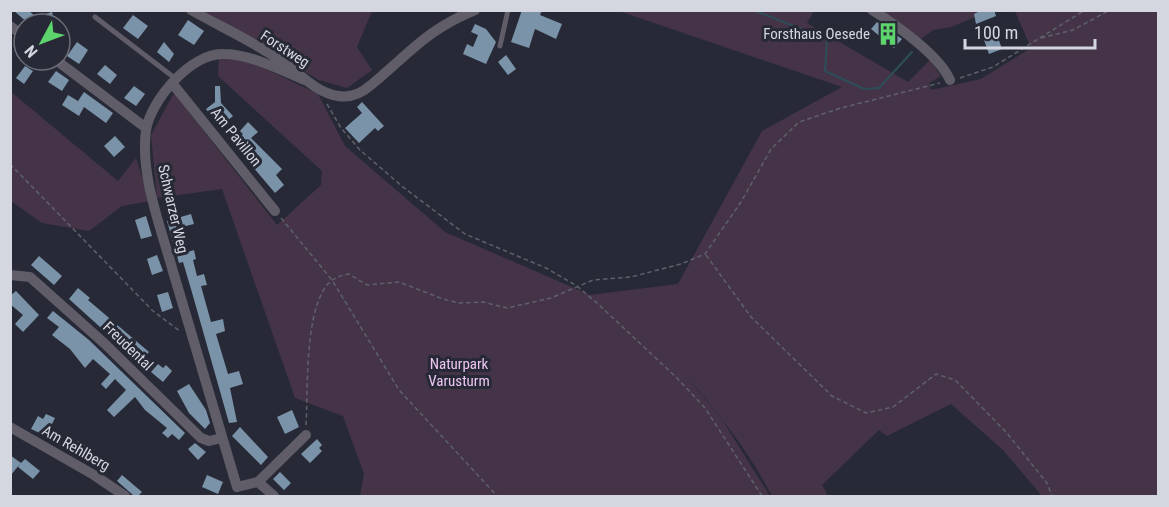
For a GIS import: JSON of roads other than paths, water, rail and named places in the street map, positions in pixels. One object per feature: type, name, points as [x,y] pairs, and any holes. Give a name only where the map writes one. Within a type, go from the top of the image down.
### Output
[{"type":"street","name":"Forstweg","points":[[191,10],[280,60],[319,90],[340,97],[356,95],[369,87],[430,33],[475,10]]},
{"type":"street","points":[[872,10],[918,43],[950,80]]},
{"type":"street","points":[[72,72],[146,128],[174,81],[188,66],[203,57],[220,53],[243,55],[305,80]]},
{"type":"street","name":"Am Pavillon","points":[[174,81],[275,211]]},
{"type":"street","name":"Schwarzer Weg","points":[[146,128],[146,156],[155,209],[222,438],[235,492]]},
{"type":"street","name":"Freudental","points":[[10,275],[30,277],[104,343],[201,438],[209,441],[222,438]]},
{"type":"street","name":"Am Rehlberg","points":[[10,427],[126,496]]},
{"type":"street","points":[[235,492],[258,482],[306,435]]},
{"type":"street","points":[[258,482],[274,496]]},
{"type":"lane","points":[[500,46],[508,10]]},
{"type":"lane","points":[[95,17],[174,81]]},
{"type":"waterway","points":[[753,10],[827,39],[825,71],[864,89],[879,88],[912,52]]},
{"type":"place","name":"Forsthaus Oesede","points":[[888,34]]},
{"type":"park label","name":"Naturpark Varusturm","points":[[459,372]]}]
